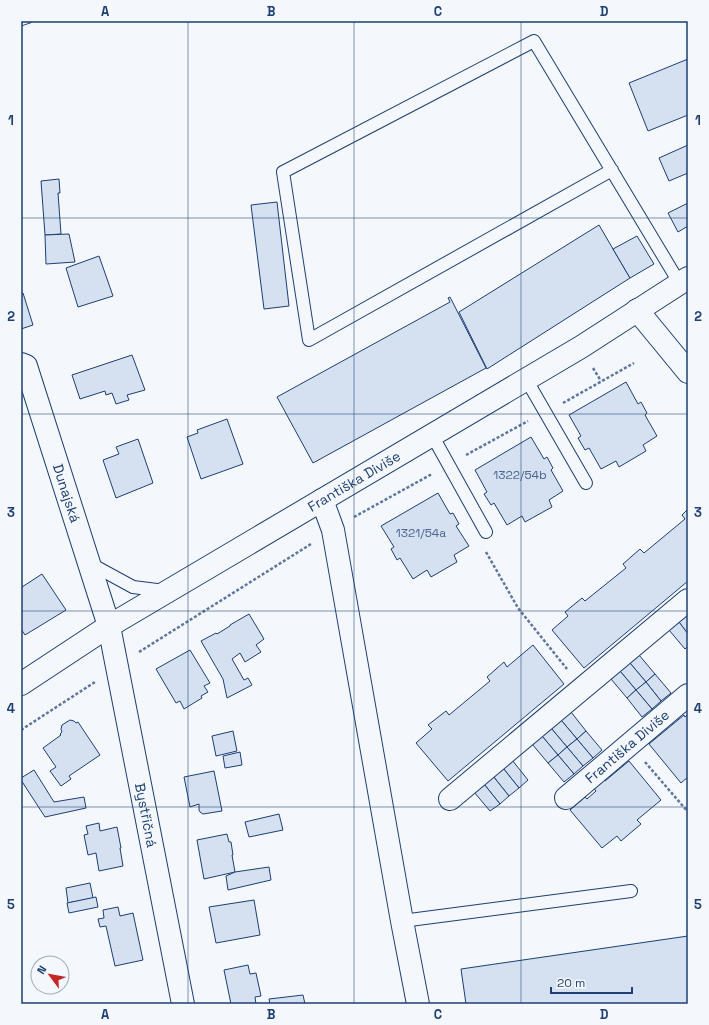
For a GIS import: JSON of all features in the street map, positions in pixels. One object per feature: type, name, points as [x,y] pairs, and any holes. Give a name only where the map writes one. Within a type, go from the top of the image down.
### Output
[{"type":"street","name":"Františka Diviše","points":[[21,684],[109,626],[581,347],[684,281]]},
{"type":"street","points":[[637,310],[688,372]]},
{"type":"street","name":"Dunajská","points":[[21,364],[26,366],[109,626]]},
{"type":"street","points":[[322,500],[333,530],[418,1004]]},
{"type":"street","points":[[450,799],[688,600]]},
{"type":"street","name":"Bystřičná","points":[[109,626],[182,1004]]},
{"type":"street","name":"Františka Diviše","points":[[566,798],[688,695]]},
{"type":"lane","points":[[612,170],[309,340],[282,172],[534,41],[612,170],[684,281]]},
{"type":"lane","points":[[526,379],[586,483]]},
{"type":"lane","points":[[432,435],[486,532]]},
{"type":"lane","points":[[89,563],[133,587],[167,592]]},
{"type":"lane","points":[[402,921],[631,891]]},
{"type":"path","points":[[21,730],[117,666],[352,518],[634,363]]},
{"type":"path","points":[[486,532],[479,538],[518,608],[582,688]]},
{"type":"path","points":[[630,744],[688,812]]},
{"type":"building","points":[[688,59],[688,115],[648,131],[629,83]]},
{"type":"building","points":[[688,145],[688,173],[669,181],[659,158]]},
{"type":"building","points":[[59,179],[60,193],[58,193],[61,234],[45,235],[41,181]]},
{"type":"building","points":[[277,202],[289,306],[264,309],[251,205]]},
{"type":"building","points":[[688,203],[688,226],[678,232],[668,213]]},
{"type":"building","points":[[599,225],[630,278],[487,369],[459,312]]},
{"type":"building","points":[[69,234],[75,262],[46,264],[45,235]]},
{"type":"building","points":[[637,236],[654,264],[630,278],[613,249]]},
{"type":"building","points":[[99,256],[113,296],[78,307],[66,268]]},
{"type":"building","points":[[23,293],[33,325],[21,329],[21,294]]},
{"type":"building","points":[[450,297],[486,368],[313,463],[277,397],[450,302],[448,298]]},
{"type":"building","points":[[132,355],[145,390],[127,395],[129,400],[116,404],[112,393],[106,395],[105,391],[80,399],[72,375]]},
{"type":"building","points":[[626,382],[638,404],[641,402],[647,413],[645,415],[657,436],[643,445],[646,451],[619,467],[616,461],[601,469],[589,448],[585,450],[578,438],[581,436],[569,415]]},
{"type":"building","points":[[227,419],[243,464],[201,479],[187,437],[198,433],[197,430]]},
{"type":"building","points":[[531,437],[544,459],[547,457],[553,468],[551,470],[563,491],[549,500],[552,507],[525,522],[522,516],[507,525],[494,503],[491,505],[484,494],[487,492],[475,470]]},
{"type":"building","points":[[138,439],[153,483],[116,498],[103,460],[119,454],[116,447]]},
{"type":"building","points":[[438,493],[450,514],[453,513],[459,524],[456,526],[469,546],[454,555],[457,562],[431,577],[427,570],[413,579],[400,558],[397,560],[391,549],[394,547],[381,526]]},
{"type":"building","points":[[688,509],[688,581],[584,668],[552,630],[568,616],[565,612],[582,598],[585,601],[626,568],[623,564],[640,549],[644,553],[685,519],[682,515]]},
{"type":"building","points":[[42,574],[66,610],[25,635],[21,629],[21,590],[22,587]]},
{"type":"building","points":[[249,614],[264,639],[256,645],[261,652],[245,662],[240,653],[232,659],[244,680],[248,678],[252,685],[227,698],[223,679],[201,641],[216,633],[217,634]]},
{"type":"building","points":[[688,614],[688,634],[679,622]]},
{"type":"building","points":[[679,622],[688,634],[688,646],[685,649],[669,630]]},
{"type":"building","points":[[533,645],[564,684],[448,781],[416,743],[432,729],[428,725],[446,711],[449,715],[490,681],[487,677],[504,662],[507,667]]},
{"type":"building","points":[[190,650],[210,683],[204,686],[208,692],[201,696],[202,698],[184,709],[180,701],[176,703],[156,669]]},
{"type":"building","points":[[639,655],[655,674],[646,682],[630,663]]},
{"type":"building","points":[[630,663],[646,682],[636,690],[620,671]]},
{"type":"building","points":[[620,671],[636,690],[627,698],[611,679]]},
{"type":"building","points":[[655,674],[671,693],[661,701],[646,682]]},
{"type":"building","points":[[646,682],[661,701],[652,709],[636,690]]},
{"type":"building","points":[[636,690],[652,709],[642,717],[627,698]]},
{"type":"building","points":[[571,712],[586,731],[577,739],[561,720]]},
{"type":"building","points":[[688,714],[688,777],[681,783],[649,744],[684,715],[685,717]]},
{"type":"building","points":[[70,720],[76,723],[78,722],[100,755],[69,776],[71,779],[61,786],[50,771],[56,767],[43,748],[61,735],[62,725]]},
{"type":"building","points":[[561,720],[577,739],[567,747],[551,728]]},
{"type":"building","points":[[551,728],[567,747],[558,755],[542,736]]},
{"type":"building","points":[[233,731],[237,751],[216,756],[212,736]]},
{"type":"building","points":[[586,731],[602,750],[593,758],[577,739]]},
{"type":"building","points":[[542,736],[558,755],[548,763],[532,744]]},
{"type":"building","points":[[577,739],[593,758],[583,766],[567,747]]},
{"type":"building","points":[[567,747],[583,766],[574,774],[558,755]]},
{"type":"building","points":[[240,752],[242,765],[225,768],[223,756]]},
{"type":"building","points":[[558,755],[574,774],[564,782],[548,763]]},
{"type":"building","points":[[512,760],[528,780],[519,788],[503,768]]},
{"type":"building","points":[[629,761],[661,800],[637,820],[641,824],[621,841],[617,836],[602,848],[570,810],[585,797],[587,799],[596,791],[591,785],[601,776],[605,781]]},
{"type":"building","points":[[503,768],[519,788],[509,796],[493,776]]},
{"type":"building","points":[[34,770],[54,802],[84,797],[86,808],[45,817],[21,780],[21,778]]},
{"type":"building","points":[[214,771],[222,811],[203,814],[199,810],[199,804],[190,807],[184,777]]},
{"type":"building","points":[[493,776],[509,796],[500,804],[484,784]]},
{"type":"building","points":[[484,784],[500,804],[490,811],[474,792]]},
{"type":"building","points":[[279,814],[283,830],[249,837],[245,822]]},
{"type":"building","points":[[99,823],[100,831],[117,827],[123,866],[99,871],[96,853],[88,855],[84,835],[88,834],[86,826]]},
{"type":"building","points":[[227,834],[229,842],[231,842],[235,872],[204,879],[197,840]]},
{"type":"building","points":[[269,867],[271,880],[228,890],[226,876],[235,872]]},
{"type":"building","points":[[90,883],[93,898],[68,903],[66,888]]},
{"type":"building","points":[[96,897],[98,907],[69,913],[67,903]]},
{"type":"building","points":[[254,900],[260,935],[216,943],[209,907]]},
{"type":"building","points":[[118,907],[120,916],[133,913],[143,960],[115,966],[106,926],[100,927],[98,919],[104,918],[103,910]]},
{"type":"building","points":[[688,936],[688,1004],[466,1004],[461,969]]},
{"type":"building","points":[[248,965],[250,974],[256,973],[261,996],[255,997],[256,1004],[231,1004],[224,970]]},
{"type":"building","points":[[303,995],[305,1004],[270,1004],[269,999]]},
{"type":"railway","points":[[21,24],[30,21]]}]
